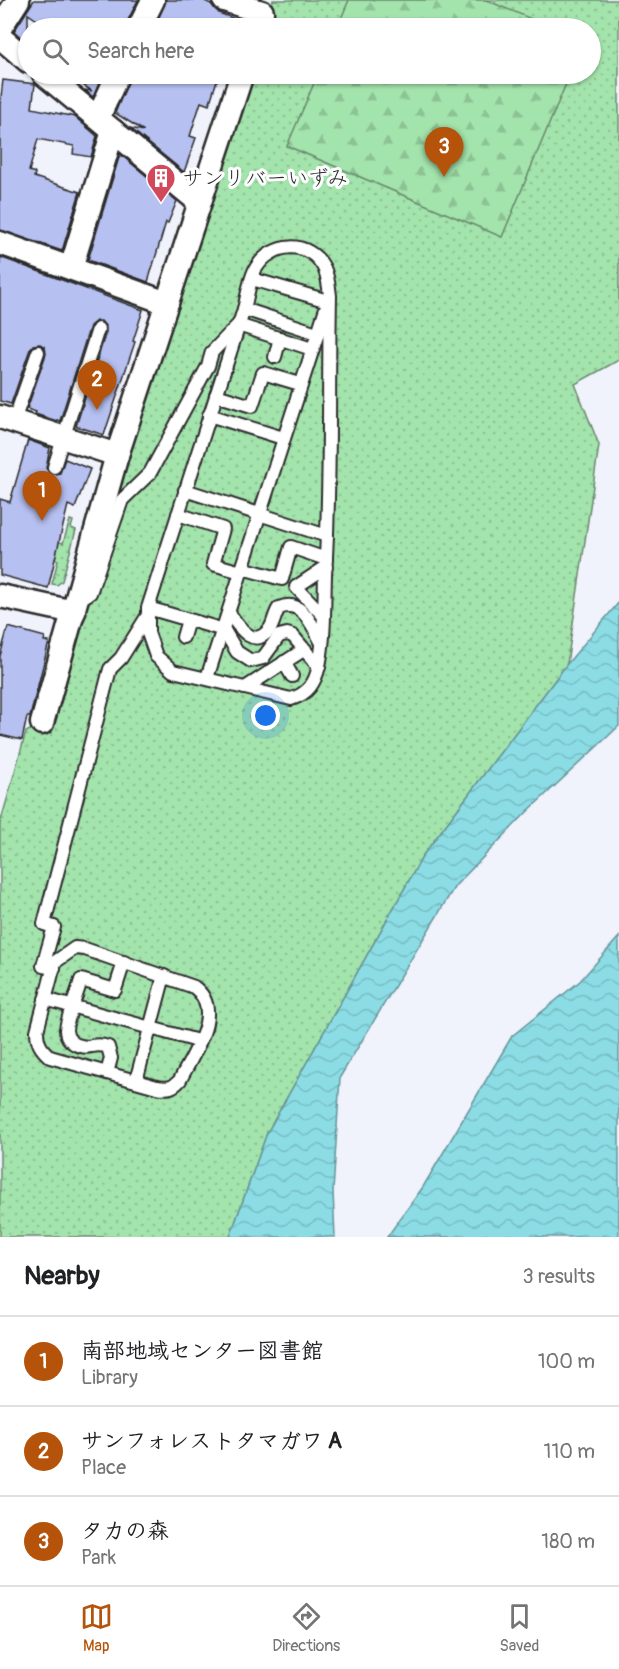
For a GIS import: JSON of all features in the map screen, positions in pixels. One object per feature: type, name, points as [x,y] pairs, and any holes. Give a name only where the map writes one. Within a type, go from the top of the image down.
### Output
[{"type":"street","points":[[0,28],[18,0]]},
{"type":"street","points":[[144,18],[153,0]]},
{"type":"street","points":[[224,0],[262,14]]},
{"type":"street","points":[[0,37],[18,52]]},
{"type":"street","points":[[56,84],[199,202]]},
{"type":"street","points":[[71,268],[116,84]]},
{"type":"street","points":[[42,723],[117,455],[239,84]]},
{"type":"street","points":[[0,243],[167,303]]},
{"type":"street","points":[[7,419],[117,455]]},
{"type":"street","points":[[0,596],[75,607]]},
{"type":"lane","points":[[54,968],[43,966],[54,927],[44,924],[110,669],[121,658],[148,611],[244,309],[254,269],[266,256],[279,248],[290,246],[315,255],[326,270],[329,298],[327,536],[322,642],[319,667],[310,688],[301,696],[291,699],[173,670],[156,656],[148,633],[148,611]]},
{"type":"lane","points":[[252,279],[329,298]]},
{"type":"lane","points":[[207,678],[329,298]]},
{"type":"lane","points":[[244,309],[317,333]]},
{"type":"lane","points":[[238,325],[312,349]]},
{"type":"lane","points":[[75,607],[90,593],[122,500],[150,473],[208,366],[212,352],[238,325]]},
{"type":"lane","points":[[54,467],[98,329]]},
{"type":"lane","points":[[275,357],[280,338]]},
{"type":"lane","points":[[7,419],[38,352]]},
{"type":"lane","points":[[216,395],[252,406],[263,373],[300,384]]},
{"type":"lane","points":[[209,415],[283,438]]},
{"type":"lane","points":[[186,490],[327,536]]},
{"type":"lane","points":[[178,514],[222,529],[213,564],[282,579],[291,547],[326,563]]},
{"type":"lane","points":[[323,615],[296,588],[326,563]]},
{"type":"lane","points":[[229,613],[243,633],[258,637],[270,629],[279,608],[293,606],[303,612],[322,642]]},
{"type":"lane","points":[[148,611],[224,630],[237,652],[251,661],[262,658],[273,642],[282,636],[293,636],[319,667]]},
{"type":"lane","points":[[183,637],[189,620]]},
{"type":"lane","points":[[245,688],[305,649]]},
{"type":"lane","points":[[284,662],[292,675]]},
{"type":"lane","points":[[75,948],[85,949],[194,987],[202,993],[207,1004],[208,1021],[180,1080],[174,1087],[167,1089],[136,1081],[50,1057],[43,1051],[37,1040],[37,1031],[54,968],[55,962],[75,948]]},
{"type":"lane","points":[[107,1073],[111,1058],[108,1047],[98,1043],[86,1047],[77,1045],[69,1040],[66,1030],[81,980],[115,990],[124,962]]},
{"type":"lane","points":[[136,1081],[164,976]]},
{"type":"lane","points":[[45,999],[198,1041]]},
{"type":"green space","points":[[273,0],[619,0],[619,360],[575,384],[599,445],[567,664],[424,854],[267,1133],[230,1237],[0,1237],[0,824],[26,732],[46,722],[108,503],[245,84],[601,84],[601,18],[267,18]]},
{"type":"green space","points":[[349,0],[486,0],[529,18],[341,18]]},
{"type":"green space","points":[[314,84],[566,84],[502,237],[287,146]]},
{"type":"green space","points":[[70,520],[73,521],[71,528],[76,530],[62,581],[57,585],[52,584],[58,560],[40,555],[45,538],[63,543]]},
{"type":"water","points":[[619,602],[619,726],[528,811],[455,886],[340,1077],[333,1192],[335,1237],[230,1237],[267,1133],[424,854],[567,664]]},
{"type":"water","points":[[619,937],[619,1237],[387,1237],[423,1187],[512,1036],[580,981]]},
{"type":"building","points":[[34,0],[138,0],[129,18],[34,18],[28,14],[28,18],[22,18]]},
{"type":"building","points":[[166,0],[203,0],[211,4],[219,13],[232,18],[159,18]]},
{"type":"building","points":[[3,80],[18,82],[18,84],[35,84],[32,108],[75,117],[97,136],[91,157],[73,154],[74,146],[38,139],[29,171],[35,173],[34,177],[80,192],[62,251],[0,230],[0,105]]},
{"type":"building","points":[[81,84],[99,84],[93,97],[85,90],[92,91]]},
{"type":"building","points":[[127,84],[216,84],[209,105],[201,102],[190,136],[196,138],[184,172],[130,128],[144,131],[115,113]]},
{"type":"building","points":[[120,154],[177,201],[168,223],[166,222],[148,282],[88,260]]},
{"type":"building","points":[[0,257],[143,310],[133,341],[135,342],[104,435],[76,426],[106,332],[106,327],[101,321],[96,321],[90,326],[60,421],[35,414],[36,412],[27,409],[46,354],[45,347],[40,344],[33,345],[30,349],[11,404],[0,401]]},
{"type":"building","points":[[28,440],[50,448],[46,468],[51,475],[60,473],[65,459],[90,469],[75,508],[68,505],[48,588],[0,575],[0,499],[10,502]]},
{"type":"building","points":[[8,627],[45,637],[44,641],[49,642],[22,740],[0,735],[0,656]]},
{"type":"place","name":"タカの森","points":[[444,177]]},
{"type":"place","name":"サンリバーいずみ","points":[[161,204]]},
{"type":"place","name":"サンフォレストタマガワ A","points":[[97,410]]},
{"type":"place","name":"南部地域センター図書館","points":[[42,521]]}]
